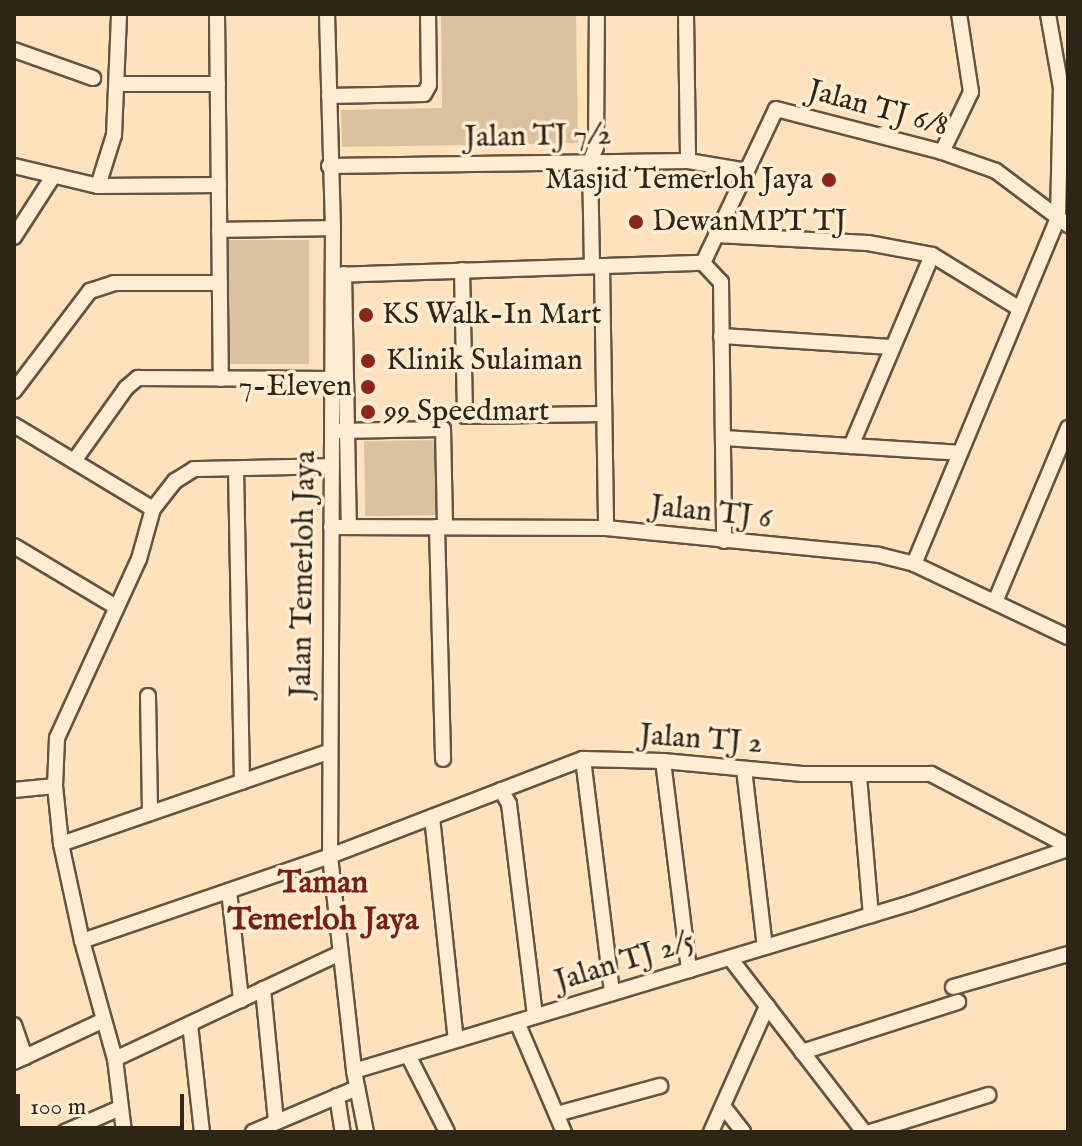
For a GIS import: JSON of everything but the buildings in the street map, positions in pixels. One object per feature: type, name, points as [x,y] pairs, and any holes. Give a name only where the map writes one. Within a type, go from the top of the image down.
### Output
[{"type":"street","points":[[98,186],[114,135],[119,14]]},
{"type":"street","points":[[217,14],[221,379]]},
{"type":"street","name":"Jalan Temerloh Jaya","points":[[327,14],[329,166],[338,274],[331,379],[330,856],[354,1071],[366,1132]]},
{"type":"street","points":[[329,96],[424,94],[429,85],[428,14]]},
{"type":"street","points":[[597,14],[597,134],[590,162],[604,414],[606,528]]},
{"type":"street","points":[[686,14],[688,161]]},
{"type":"street","points":[[942,152],[971,92],[959,14]]},
{"type":"street","points":[[914,564],[1020,309],[1063,222],[1061,47],[1048,14]]},
{"type":"street","points":[[14,50],[93,78]]},
{"type":"street","points":[[117,84],[218,84]]},
{"type":"street","name":"Jalan TJ 6/8","points":[[703,263],[776,109],[942,152],[996,171],[1063,222]]},
{"type":"street","name":"Jalan TJ 7/2","points":[[329,166],[688,161],[747,171]]},
{"type":"street","points":[[14,166],[52,178],[98,186],[219,185]]},
{"type":"street","points":[[14,237],[52,178]]},
{"type":"street","points":[[219,230],[333,228]]},
{"type":"street","points":[[716,235],[868,243],[932,255],[1020,309]]},
{"type":"street","points":[[851,446],[932,255]]},
{"type":"street","points":[[349,527],[338,274],[703,263],[721,282],[724,541]]},
{"type":"street","points":[[462,270],[465,416]]},
{"type":"street","points":[[14,391],[90,291],[114,283],[220,283]]},
{"type":"street","points":[[721,336],[892,347]]},
{"type":"street","points":[[74,461],[126,388],[138,378],[331,379]]},
{"type":"street","points":[[332,432],[443,429],[465,416],[604,414]]},
{"type":"street","points":[[14,425],[153,509]]},
{"type":"street","points":[[995,602],[1068,428]]},
{"type":"street","points":[[443,429],[443,759]]},
{"type":"street","points":[[723,438],[960,453]]},
{"type":"street","points":[[124,1132],[115,1059],[82,941],[61,844],[55,786],[57,738],[139,559],[153,509],[175,481],[194,469],[332,466]]},
{"type":"street","points":[[236,469],[242,782]]},
{"type":"street","name":"Jalan TJ 6","points":[[331,527],[606,528],[879,555],[914,564],[1068,637]]},
{"type":"street","points":[[14,546],[116,607]]},
{"type":"street","points":[[148,696],[150,813]]},
{"type":"street","points":[[61,844],[328,752]]},
{"type":"street","points":[[583,759],[612,993]]},
{"type":"street","name":"Jalan TJ 2","points":[[82,941],[330,856],[583,759],[663,761],[859,776],[931,774],[1068,847]]},
{"type":"street","points":[[663,761],[689,970]]},
{"type":"street","points":[[744,769],[765,947]]},
{"type":"street","points":[[859,776],[871,915]]},
{"type":"street","points":[[14,790],[55,786]]},
{"type":"street","points":[[501,790],[509,804],[535,1016]]},
{"type":"street","points":[[432,817],[456,1040]]},
{"type":"street","name":"Jalan TJ 2/5","points":[[354,1071],[911,903],[1068,847]]},
{"type":"street","points":[[229,891],[241,1000]]},
{"type":"street","points":[[115,1059],[340,953]]},
{"type":"street","points":[[953,987],[1068,954]]},
{"type":"street","points":[[730,958],[867,1132],[988,1095]]},
{"type":"street","points":[[263,989],[276,1122]]},
{"type":"street","points":[[802,1052],[958,1002]]},
{"type":"street","points":[[711,1132],[767,1006]]},
{"type":"street","points":[[14,1025],[19,1059],[104,1020]]},
{"type":"street","points":[[517,1022],[564,1132]]},
{"type":"street","points":[[190,1024],[202,1132]]},
{"type":"street","points":[[408,1055],[447,1132]]},
{"type":"street","points":[[557,1114],[660,1086]]},
{"type":"street","points":[[253,1132],[357,1088]]},
{"type":"street","points":[[337,1096],[343,1132]]},
{"type":"street","points":[[723,1106],[743,1132]]},
{"type":"street","points":[[65,1132],[120,1108]]},
{"type":"shaded area","points":[[441,14],[576,14],[578,143],[342,147],[341,110],[442,108]]},
{"type":"shaded area","points":[[227,240],[309,240],[309,364],[227,364]]},
{"type":"shaded area","points":[[436,440],[437,515],[365,516],[364,441]]},
{"type":"place","name":"Masjid Temerloh Jaya","points":[[829,180]]},
{"type":"place","name":"DewanMPT TJ","points":[[636,222]]},
{"type":"place","name":"KS Walk-In Mart","points":[[366,315]]},
{"type":"place","name":"Klinik Sulaiman","points":[[368,361]]},
{"type":"place","name":"7-Eleven","points":[[368,387]]},
{"type":"place","name":"99 Speedmart","points":[[368,412]]},
{"type":"district","name":"Taman Temerloh Jaya","points":[[323,904]]}]
